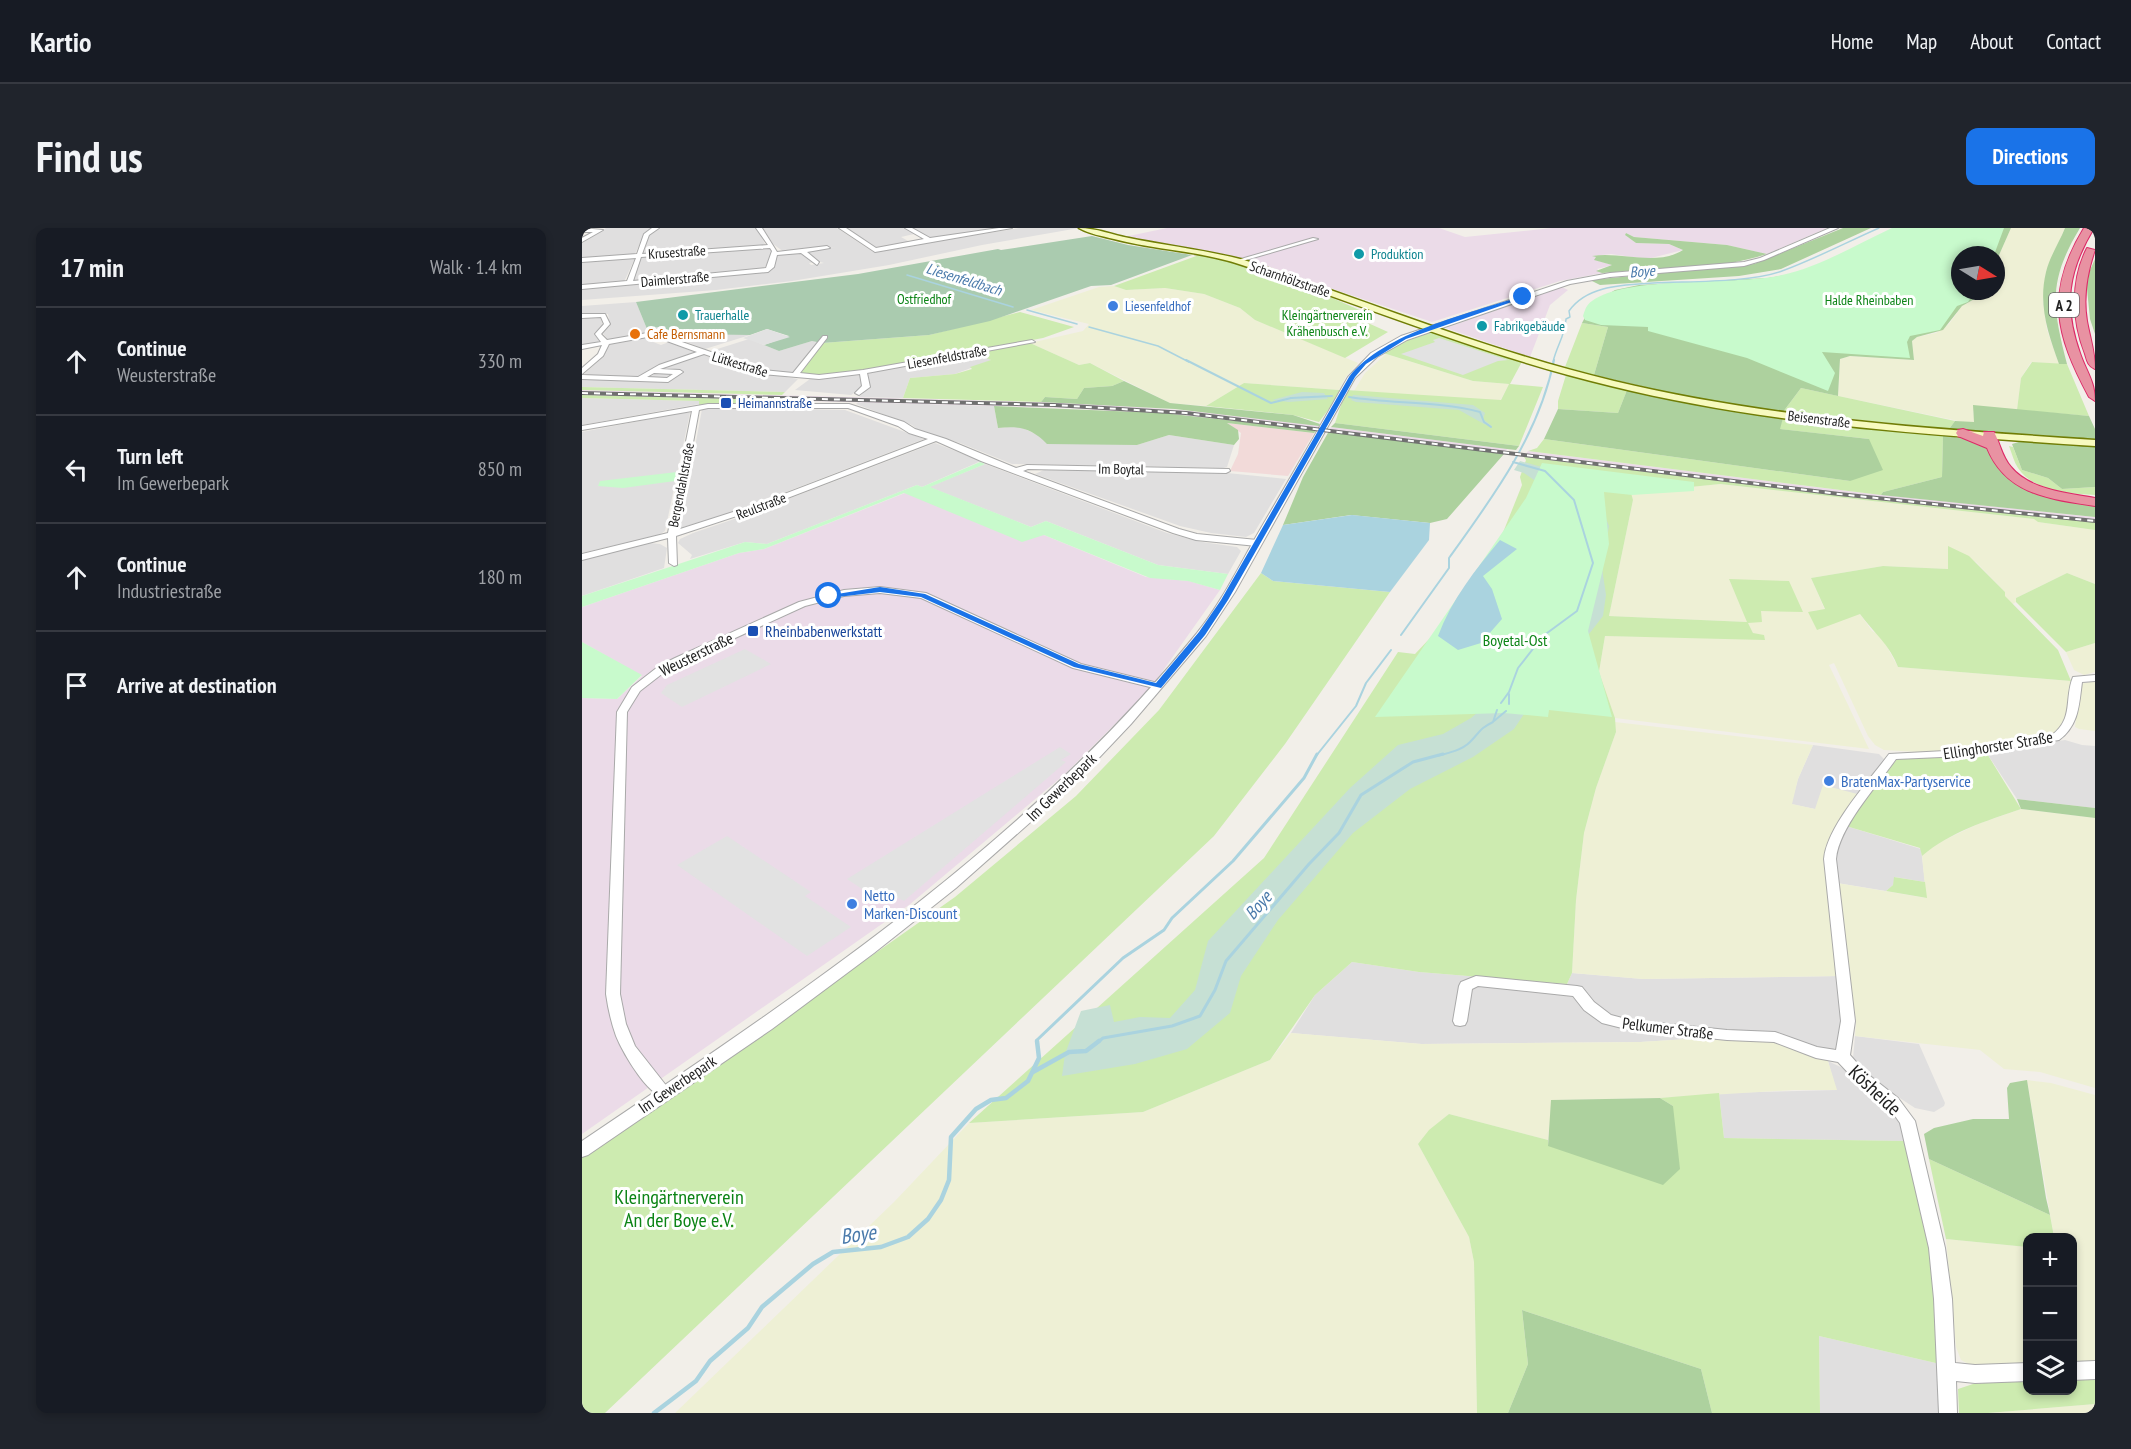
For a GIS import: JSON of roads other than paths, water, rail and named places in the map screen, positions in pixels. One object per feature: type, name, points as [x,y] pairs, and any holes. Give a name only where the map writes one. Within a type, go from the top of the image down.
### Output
[{"type":"highway","name":"A 2","points":[[2089,228],[2069,265],[2064,286],[2064,307],[2065,322],[2073,352],[2095,397]]},
{"type":"highway","name":"A 2","points":[[2095,239],[2080,277],[2078,300],[2081,323],[2095,365]]},
{"type":"highway","points":[[1963,434],[1994,439],[2012,469],[2026,480],[2057,492],[2095,497]]},
{"type":"highway","points":[[1994,439],[2005,470],[2026,484],[2052,494],[2095,502]]},
{"type":"main road","name":"Scharnhölzstraße","points":[[1083,228],[1122,241],[1236,261],[1552,367]]},
{"type":"main road","name":"Beisenstraße","points":[[1552,367],[1628,387],[1716,405],[1834,421],[1963,434]]},
{"type":"main road","points":[[1994,439],[2091,443]]},
{"type":"street","points":[[629,283],[647,234],[656,228]]},
{"type":"street","points":[[759,228],[775,254],[826,248]]},
{"type":"street","points":[[842,228],[874,250],[1009,228]]},
{"type":"street","points":[[908,228],[928,240]]},
{"type":"street","name":"Im Gewerbepark","points":[[582,1150],[766,1025],[877,944],[951,885],[1073,777],[1158,686],[1202,634],[1230,592],[1357,370],[1387,347],[1432,328],[1577,280],[1610,275],[1744,264],[1762,259],[1835,228]]},
{"type":"street","points":[[582,237],[599,231]]},
{"type":"street","points":[[915,243],[907,237],[918,234]]},
{"type":"street","name":"Scharnhölzstraße","points":[[1236,261],[1315,239]]},
{"type":"street","name":"Krusestraße","points":[[582,260],[771,246]]},
{"type":"street","points":[[802,251],[817,263]]},
{"type":"street","name":"Daimlerstraße","points":[[582,287],[768,270],[775,254]]},
{"type":"street","points":[[582,316],[600,314],[606,317],[606,326],[598,334],[606,343],[601,355],[582,372]]},
{"type":"street","name":"Lütkestraße","points":[[582,347],[653,334],[758,371],[806,377]]},
{"type":"street","points":[[794,376],[825,337]]},
{"type":"street","name":"Liesenfeldstraße","points":[[806,377],[830,377],[863,372],[1032,342]]},
{"type":"street","points":[[639,379],[651,370],[703,352]]},
{"type":"street","points":[[582,377],[668,380],[680,372],[651,370]]},
{"type":"street","points":[[859,393],[866,387],[863,372]]},
{"type":"street","points":[[582,428],[607,422],[724,405],[849,406],[901,424],[934,439],[1183,534],[1257,543]]},
{"type":"street","name":"Bergendahlstraße","points":[[674,562],[672,536],[696,408]]},
{"type":"street","name":"Reulstraße","points":[[582,556],[672,536],[754,509],[934,439]]},
{"type":"street","name":"Im Boytal","points":[[1017,471],[1027,467],[1226,471]]},
{"type":"street","name":"Weusterstraße","points":[[664,1093],[630,1055],[616,1014],[613,994],[622,712],[629,698],[645,681],[679,660],[802,604],[844,593],[880,590],[923,595],[1077,666],[1158,686]]},
{"type":"street","name":"Ellinghorster Straße","points":[[1893,756],[1964,753],[2055,738],[2067,731],[2072,717],[2077,679],[2095,678]]},
{"type":"street","name":"Kösheide","points":[[1893,756],[1837,833],[1831,848],[1830,860],[1848,1021],[1842,1057],[1860,1076],[1893,1102],[1907,1121],[1937,1248],[1948,1371],[1948,1413]]},
{"type":"street","name":"Pelkumer Straße","points":[[1460,1021],[1466,986],[1476,981],[1487,982],[1577,992],[1589,1006],[1607,1019],[1629,1025],[1727,1035],[1775,1037],[1816,1052],[1842,1057]]},
{"type":"street","points":[[2077,1371],[2095,1370]]},
{"type":"street","points":[[1948,1371],[1976,1374],[2023,1372]]},
{"type":"water","points":[[1352,515],[1430,523],[1429,540],[1390,592],[1273,581],[1261,573],[1283,525]]},
{"type":"water","points":[[1500,540],[1517,549],[1483,576],[1492,589],[1502,619],[1481,643],[1458,650],[1438,636],[1457,597]]},
{"type":"waterway","name":"Boye","points":[[1553,362],[1566,319],[1570,317],[1569,311],[1577,302],[1596,291],[1630,285],[1736,280],[1768,275],[1807,261],[1879,228]]},
{"type":"waterway","name":"Liesenfeldbach","points":[[907,275],[1013,307]]},
{"type":"waterway","points":[[1027,310],[1077,324]]},
{"type":"waterway","points":[[1089,327],[1158,346],[1189,362]]},
{"type":"waterway","points":[[1186,360],[1271,403],[1291,398],[1332,396]]},
{"type":"waterway","name":"Boye","points":[[1513,462],[1537,414],[1554,360]]},
{"type":"waterway","points":[[1349,397],[1464,408],[1480,412],[1484,422],[1491,427]]},
{"type":"waterway","name":"Boye","points":[[1401,635],[1449,568],[1449,558],[1482,512],[1513,462]]},
{"type":"waterway","name":"Boye","points":[[1501,703],[1509,692],[1518,668],[1543,636],[1577,611],[1593,563],[1574,500],[1545,471],[1513,462]]},
{"type":"waterway","name":"Boye","points":[[1316,756],[1356,706],[1366,683],[1391,650]]},
{"type":"waterway","name":"Boye","points":[[1509,694],[1509,704]]},
{"type":"waterway","name":"Boye","points":[[1437,756],[1467,745],[1482,729],[1493,722],[1497,710]]},
{"type":"waterway","name":"Boye","points":[[1494,721],[1506,711]]},
{"type":"waterway","name":"Boye","points":[[1037,1041],[1123,958],[1164,930],[1172,918],[1233,861],[1304,778],[1317,754]]},
{"type":"waterway","name":"Boye","points":[[1097,1043],[1103,1038],[1172,1026],[1200,1016],[1215,990],[1226,961],[1309,864],[1339,833],[1361,795],[1413,762],[1443,754]]},
{"type":"waterway","name":"Boye","points":[[654,1413],[696,1381],[710,1361],[748,1328],[762,1307],[813,1264],[833,1252],[881,1247],[908,1237],[928,1219],[941,1200],[949,1180],[951,1137],[976,1109],[991,1100],[1006,1098],[1028,1081],[1039,1058],[1037,1041]]},
{"type":"waterway","name":"Boye","points":[[1033,1072],[1069,1052],[1086,1051],[1099,1041]]},
{"type":"railway","points":[[582,393],[1054,405],[1186,413],[1839,494],[2095,521]]},
{"type":"place","name":"Produktion","points":[[1359,254]]},
{"type":"place","name":"Liesenfeldhof","points":[[1113,306]]},
{"type":"place","name":"Trauerhalle","points":[[683,315]]},
{"type":"place","name":"Fabrikgebäude","points":[[1482,326]]},
{"type":"place","name":"Cafe Bernsmann","points":[[635,334]]},
{"type":"place","name":"Heimannstraße","points":[[726,403]]},
{"type":"place","name":"Rheinbabenwerkstatt","points":[[753,631]]},
{"type":"place","name":"BratenMax-Partyservice","points":[[1829,781]]},
{"type":"place","name":"Netto Marken-Discount","points":[[852,904]]},
{"type":"park label","name":"Ostfriedhof","points":[[924,299]]},
{"type":"park label","name":"Halde Rheinbaben","points":[[1869,300]]},
{"type":"park label","name":"Kleingärtnerverein Krähenbusch e.V.","points":[[1327,324]]},
{"type":"park label","name":"Boyetal-Ost","points":[[1515,640]]},
{"type":"park label","name":"Kleingärtnerverein An der Boye e.V.","points":[[679,1208]]}]
